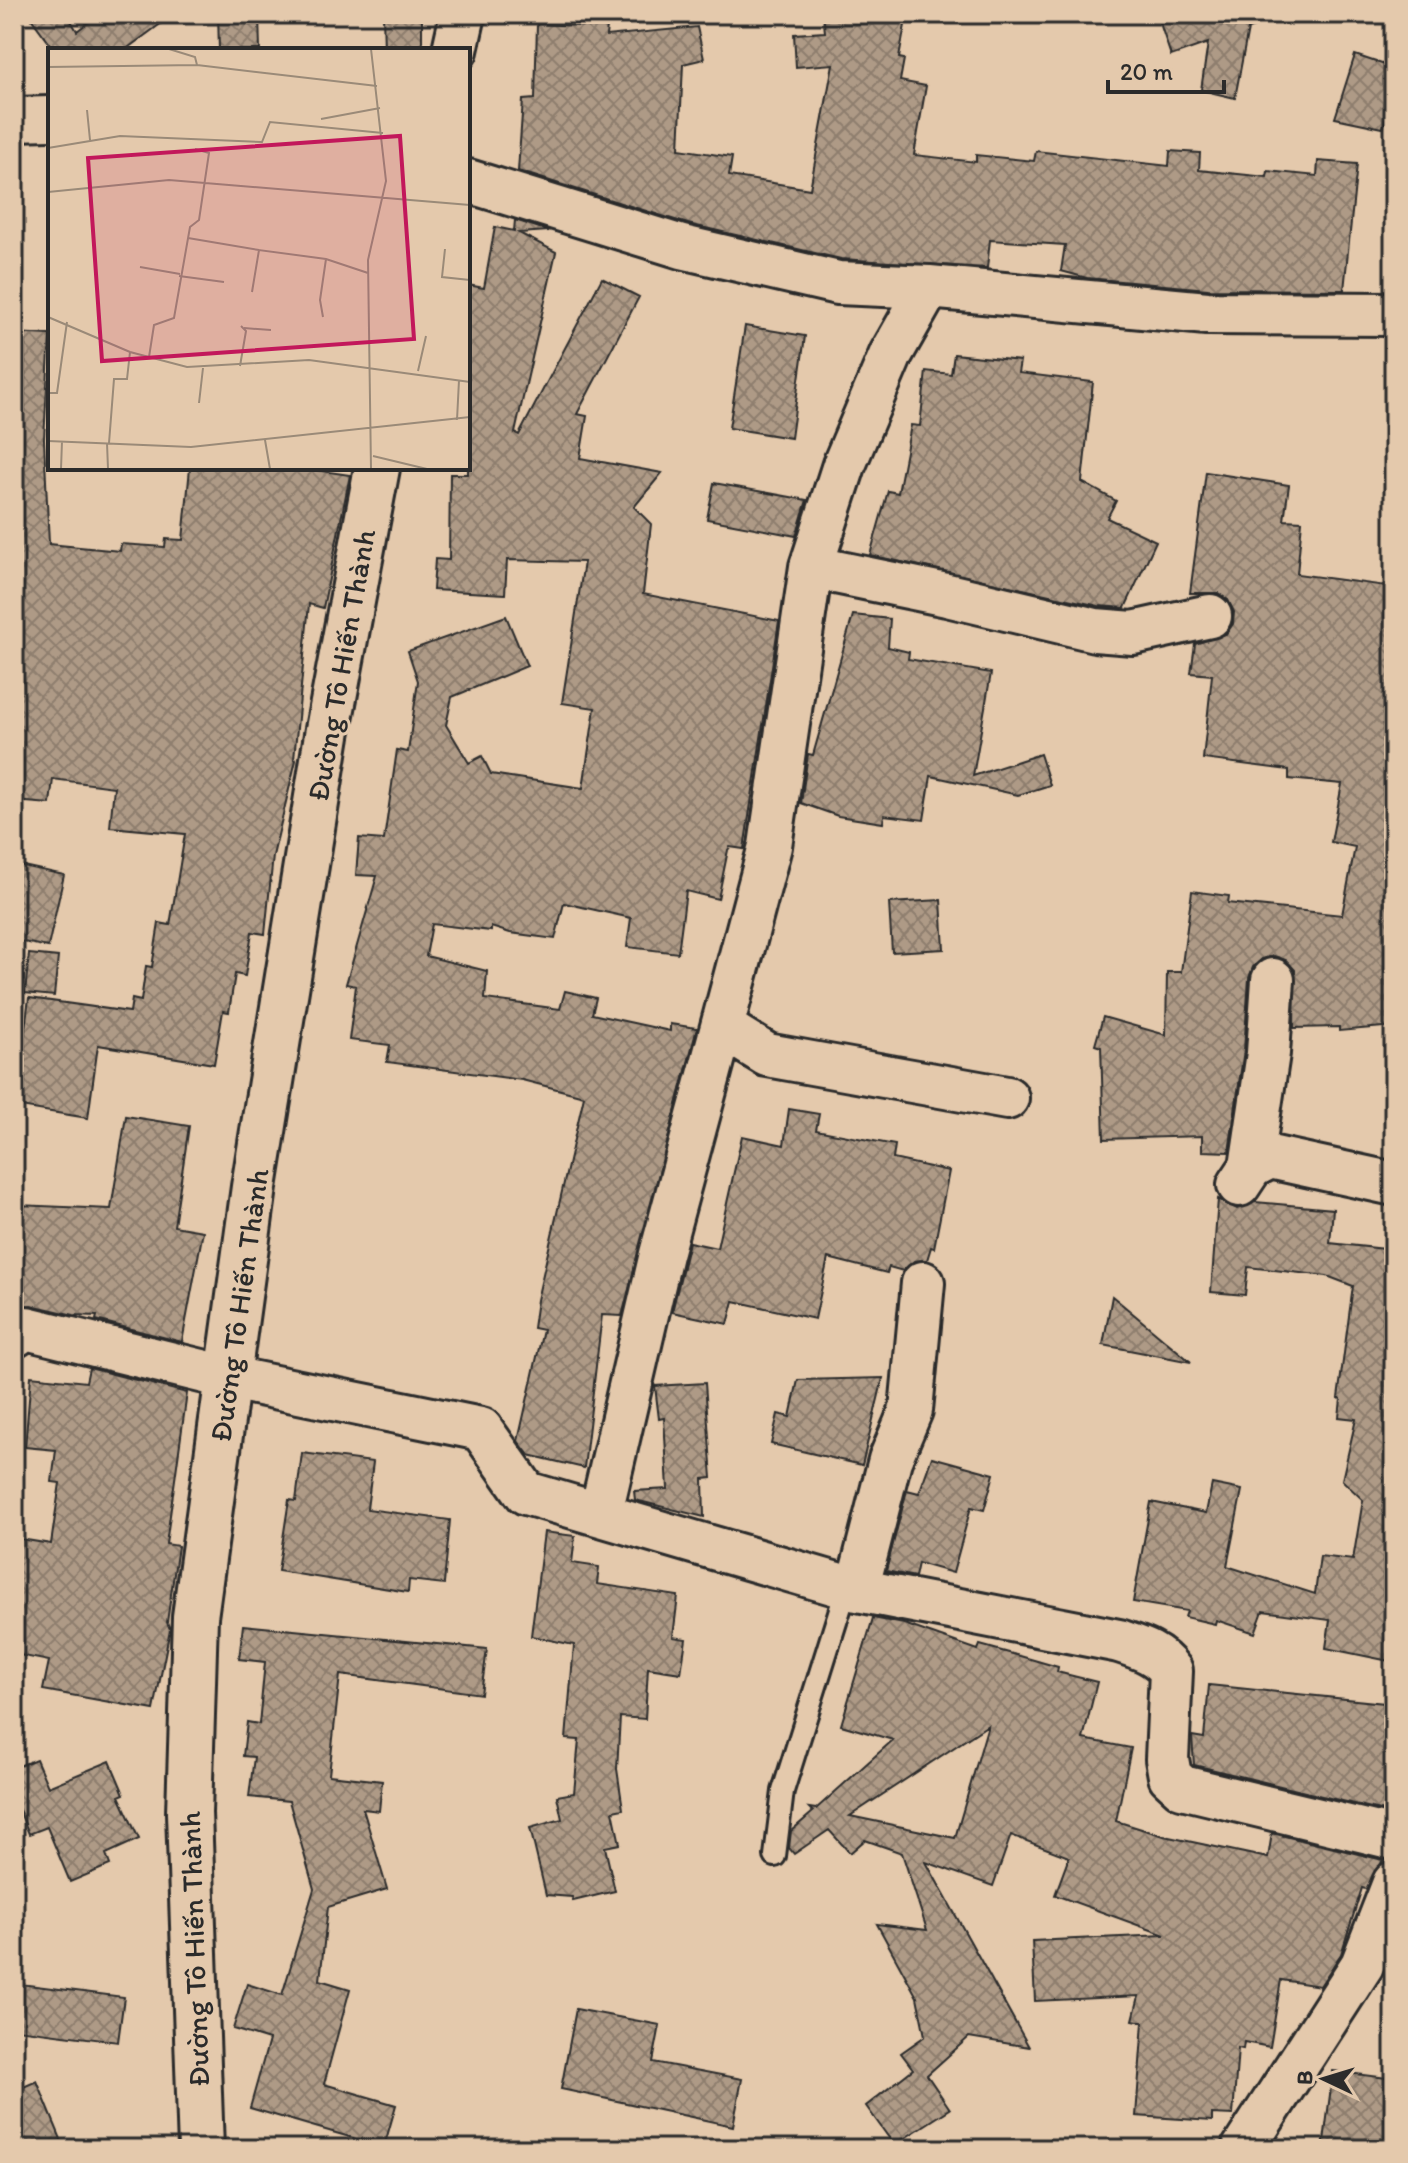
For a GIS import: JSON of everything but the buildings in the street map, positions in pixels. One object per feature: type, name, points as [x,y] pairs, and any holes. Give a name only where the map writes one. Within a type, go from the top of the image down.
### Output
[{"type":"street","points":[[455,48],[463,14]]},
{"type":"street","points":[[14,119],[48,118]]},
{"type":"street","points":[[470,182],[682,247],[838,283],[929,287],[1207,313],[1394,314]]},
{"type":"street","points":[[601,1512],[661,1254],[770,846],[811,567],[844,465],[891,354],[929,287]]},
{"type":"street","name":"Đường Tô Hiến Thành","points":[[201,2149],[189,1813],[195,1632],[254,1187],[327,735],[377,470]]},
{"type":"street","points":[[811,567],[1095,630],[1133,633],[1210,616]]},
{"type":"street","points":[[1273,980],[1268,1053],[1244,1178],[1270,1157],[1394,1184]]},
{"type":"street","points":[[722,1027],[767,1055],[1007,1098]]},
{"type":"street","points":[[852,1588],[890,1460],[911,1410],[923,1283]]},
{"type":"street","points":[[14,1336],[26,1328],[230,1378],[481,1429],[526,1493],[601,1512],[852,1588],[1119,1641],[1144,1649],[1163,1660],[1171,1671],[1167,1759],[1170,1776],[1182,1787],[1394,1838]]},
{"type":"street","points":[[1243,2149],[1378,1969],[1394,1883]]},
{"type":"lane","points":[[775,1856],[783,1791],[852,1588]]}]
